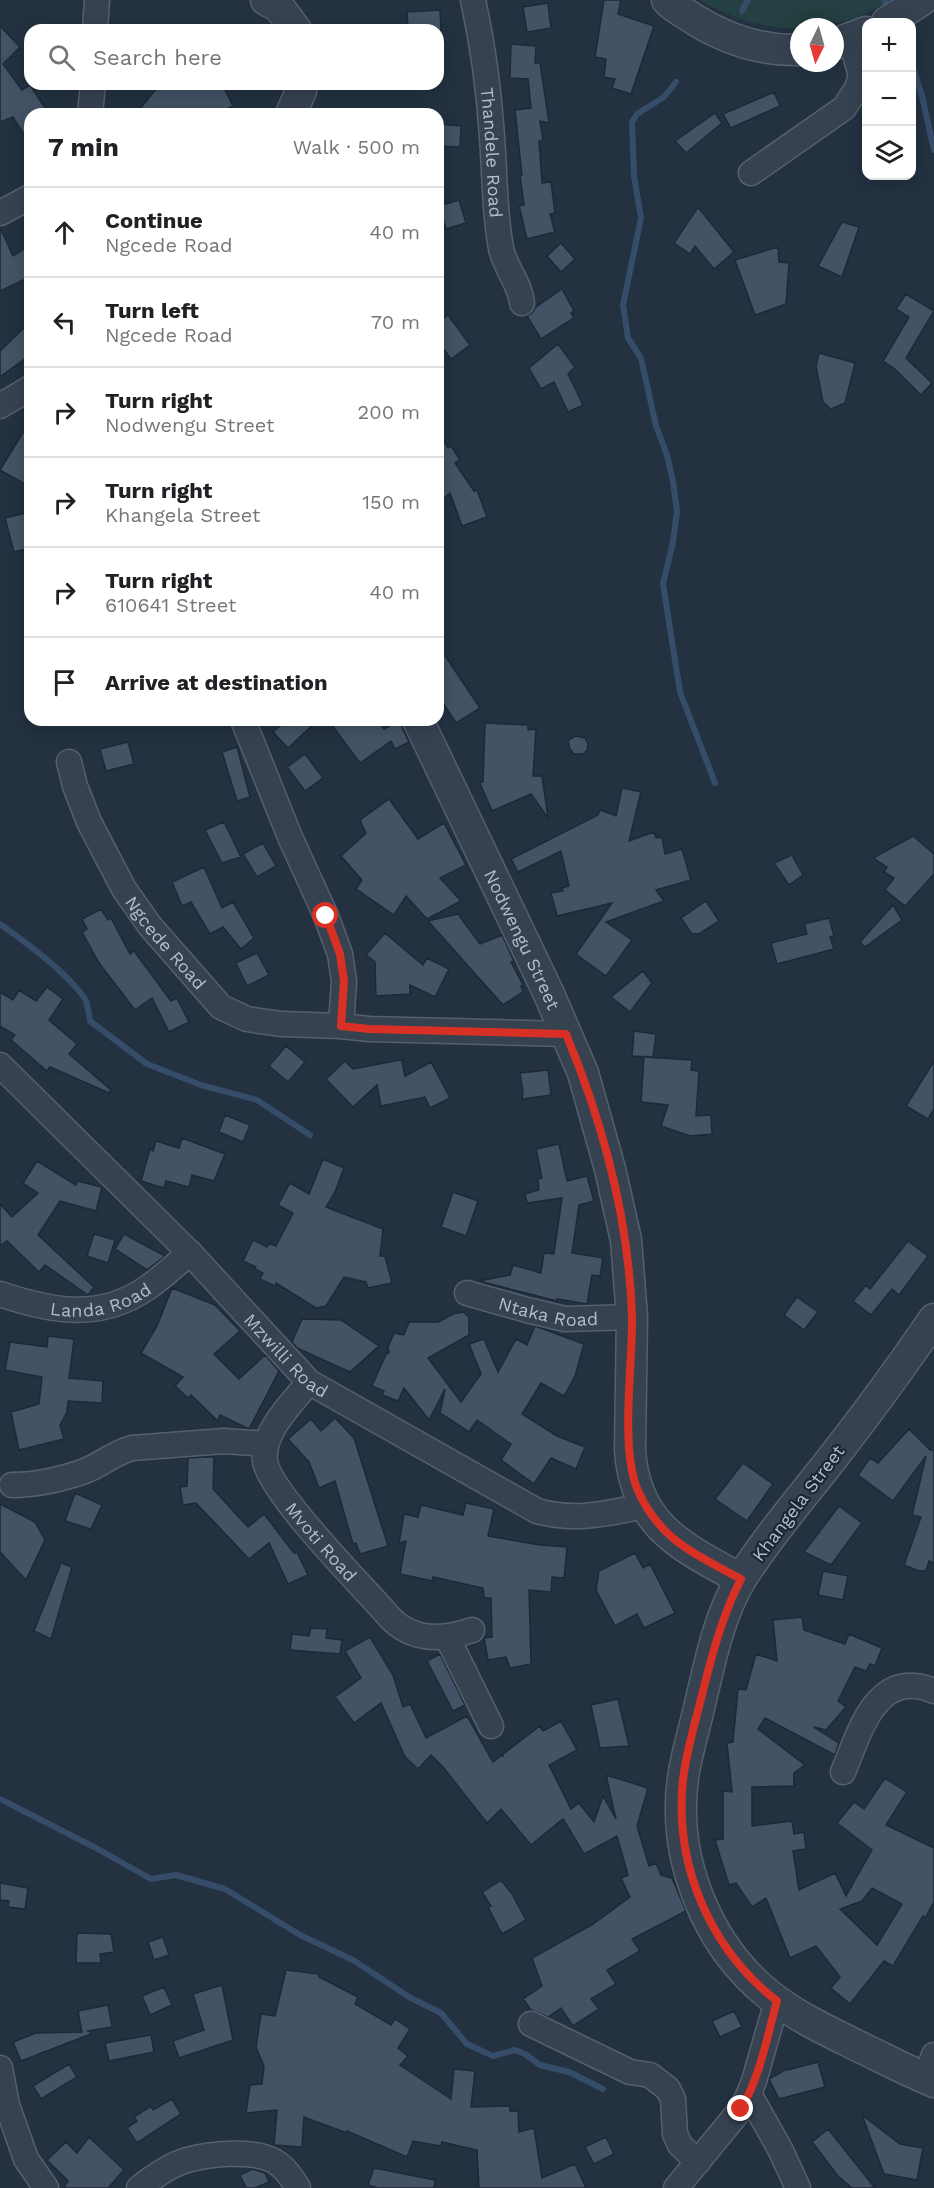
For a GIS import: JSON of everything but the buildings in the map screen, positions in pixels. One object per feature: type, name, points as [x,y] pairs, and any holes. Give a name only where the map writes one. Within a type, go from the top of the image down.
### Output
[{"type":"street","points":[[95,24],[97,0]]},
{"type":"street","name":"Thandele Road","points":[[473,0],[487,74],[501,248],[508,269],[520,292],[522,303]]},
{"type":"street","points":[[667,0],[702,25],[737,41],[766,49],[790,50]]},
{"type":"street","points":[[893,18],[922,0]]},
{"type":"street","points":[[751,173],[844,108],[857,88],[861,72],[851,39]]},
{"type":"street","points":[[91,108],[92,90]]},
{"type":"street","points":[[294,108],[301,90]]},
{"type":"street","points":[[0,213],[24,200]]},
{"type":"street","points":[[0,406],[24,392]]},
{"type":"street","points":[[245,726],[340,954],[344,981],[341,1026]]},
{"type":"street","name":"Nodwengu Street","points":[[421,726],[473,831],[583,1073],[610,1169],[626,1240],[632,1317],[629,1427],[631,1468],[638,1491],[655,1521],[672,1539],[741,1579]]},
{"type":"street","name":"Ngcede Road","points":[[69,762],[75,786],[90,822],[124,890],[150,926],[221,1007],[247,1019],[280,1024],[369,1029],[566,1034]]},
{"type":"street","name":"Mzwilli Road","points":[[0,1065],[190,1253],[309,1382],[537,1510],[552,1515],[574,1517],[646,1506]]},
{"type":"street","name":"Landa Road","points":[[0,1294],[68,1311],[95,1309],[129,1299],[190,1253]]},
{"type":"street","name":"Ntaka Road","points":[[467,1293],[526,1310],[565,1318],[632,1317]]},
{"type":"street","name":"Khangela Street","points":[[931,2072],[828,2031],[777,2001],[746,1972],[722,1944],[708,1918],[695,1888],[685,1852],[682,1828],[683,1780],[688,1753],[722,1620],[741,1579],[876,1403],[934,1319]]},
{"type":"street","points":[[12,1485],[38,1483],[86,1470],[120,1451],[132,1448],[224,1441],[266,1444],[280,1418],[309,1382]]},
{"type":"street","name":"Mvoti Road","points":[[266,1444],[265,1462],[275,1484],[333,1556],[400,1627],[422,1635],[447,1637],[472,1630]]},
{"type":"street","points":[[447,1637],[491,1726]]},
{"type":"street","points":[[843,1772],[863,1723],[882,1696],[897,1687],[912,1685],[934,1691]]},
{"type":"street","points":[[676,2188],[741,2109],[749,2094],[777,2001]]},
{"type":"street","points":[[531,2024],[630,2072],[650,2075],[668,2089],[673,2099],[675,2134],[680,2145],[698,2162]]},
{"type":"street","points":[[0,2068],[8,2105],[26,2159],[46,2188]]},
{"type":"street","points":[[749,2094],[798,2188]]},
{"type":"street","points":[[140,2188],[163,2171],[187,2160],[214,2155],[248,2154],[266,2157],[281,2166],[298,2188]]},
{"type":"green space","points":[[699,0],[891,0],[869,12],[844,21],[844,18],[790,18],[790,28],[747,21]]},
{"type":"waterway","points":[[742,11],[748,0]]},
{"type":"waterway","points":[[914,72],[934,150]]},
{"type":"waterway","points":[[676,82],[664,97],[637,114],[632,122],[634,176],[641,218],[623,305],[628,338],[641,358],[656,426],[667,455],[673,481],[677,511],[673,542],[663,584],[680,692],[715,783]]},
{"type":"waterway","points":[[0,924],[46,958],[78,989],[85,999],[90,1021],[147,1064],[201,1085],[257,1100],[310,1135]]},
{"type":"waterway","points":[[0,1799],[151,1879],[176,1875],[225,1889],[300,1935],[353,1960],[409,1997],[441,2013],[467,2044],[493,2056],[515,2050],[540,2065],[569,2072],[603,2089]]},
{"type":"route","points":[[326,916],[340,954],[344,981],[341,1026],[369,1029],[566,1034],[583,1073],[610,1169],[626,1240],[632,1317],[629,1427],[631,1468],[638,1491],[655,1521],[672,1539],[741,1579],[722,1620],[712,1656],[688,1753],[682,1802],[685,1852],[695,1888],[708,1918],[722,1944],[765,1992],[777,2001],[754,2081],[741,2109]]}]
